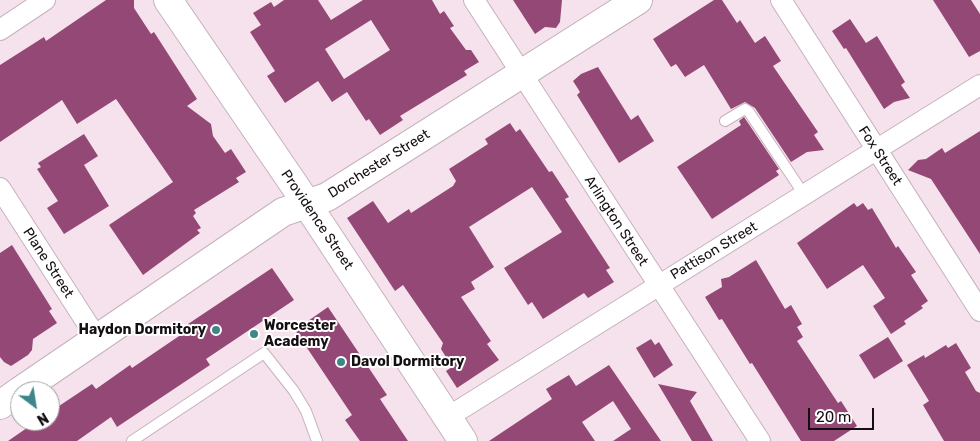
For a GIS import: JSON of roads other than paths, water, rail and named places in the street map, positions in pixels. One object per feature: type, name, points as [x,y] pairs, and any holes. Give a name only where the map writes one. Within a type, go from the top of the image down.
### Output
[{"type":"street","points":[[0,30],[45,0]]},
{"type":"street","name":"Providence Street","points":[[168,0],[463,441]]},
{"type":"street","name":"Arlington Street","points":[[474,0],[760,441]]},
{"type":"street","name":"Dorchester Street","points":[[34,381],[96,337],[283,212],[327,197],[638,0]]},
{"type":"street","name":"Fox Street","points":[[781,0],[980,311]]},
{"type":"street","name":"Pattison Street","points":[[448,417],[658,285],[806,196],[980,85]]},
{"type":"street","name":"Plane Street","points":[[0,188],[96,337]]},
{"type":"lane","points":[[725,120],[745,109],[749,112],[806,196]]},
{"type":"lane","points":[[132,441],[264,353],[294,391],[306,411],[317,441]]},
{"type":"place","name":"Haydon Dormitory","points":[[216,330]]},
{"type":"place","name":"Worcester Academy","points":[[254,334]]},
{"type":"place","name":"Davol Dormitory","points":[[341,362]]}]
